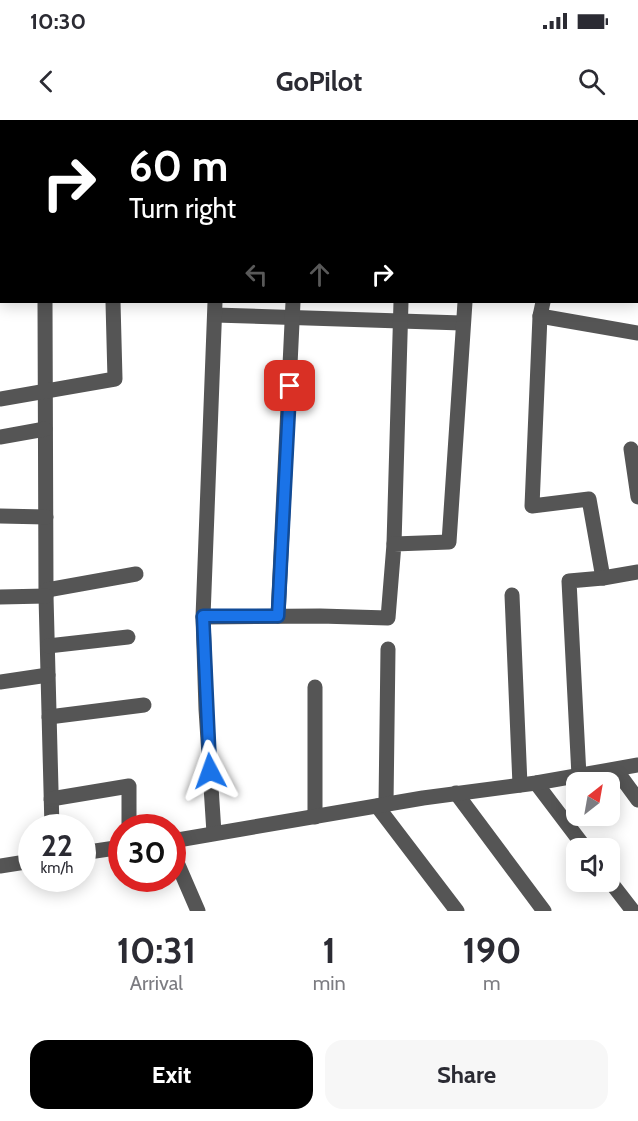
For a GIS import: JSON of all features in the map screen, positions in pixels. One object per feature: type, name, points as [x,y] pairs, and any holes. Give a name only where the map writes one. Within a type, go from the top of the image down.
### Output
[{"type":"street","points":[[45,303],[46,593],[52,814]]},
{"type":"street","points":[[0,399],[115,379],[113,303]]},
{"type":"street","points":[[278,616],[293,303]]},
{"type":"street","points":[[203,616],[388,618],[394,544],[401,303]]},
{"type":"street","points":[[394,544],[449,542],[465,303]]},
{"type":"street","points":[[214,834],[203,616],[215,308],[293,317],[462,323]]},
{"type":"street","points":[[603,578],[589,499],[532,506],[541,309],[638,333]]},
{"type":"street","points":[[0,437],[45,429]]},
{"type":"street","points":[[631,449],[638,497]]},
{"type":"street","points":[[0,516],[46,517]]},
{"type":"street","points":[[579,772],[569,581],[638,572]]},
{"type":"street","points":[[0,597],[46,593],[136,574]]},
{"type":"street","points":[[512,595],[520,785]]},
{"type":"street","points":[[48,646],[128,637]]},
{"type":"street","points":[[388,649],[382,805],[457,911]]},
{"type":"street","points":[[0,682],[48,675]]},
{"type":"street","points":[[315,687],[315,817]]},
{"type":"street","points":[[49,717],[144,705]]},
{"type":"street","points":[[604,772],[638,765]]},
{"type":"street","points":[[616,770],[638,800]]},
{"type":"street","points":[[186,839],[456,793],[566,778]]},
{"type":"street","points":[[536,783],[578,838]]},
{"type":"street","points":[[51,799],[129,786],[129,814]]},
{"type":"street","points":[[456,793],[544,911]]},
{"type":"street","points":[[0,866],[18,863]]},
{"type":"street","points":[[186,883],[198,911]]},
{"type":"street","points":[[618,892],[630,909]]},
{"type":"route","points":[[210,771],[203,616],[278,616],[290,386]]}]
